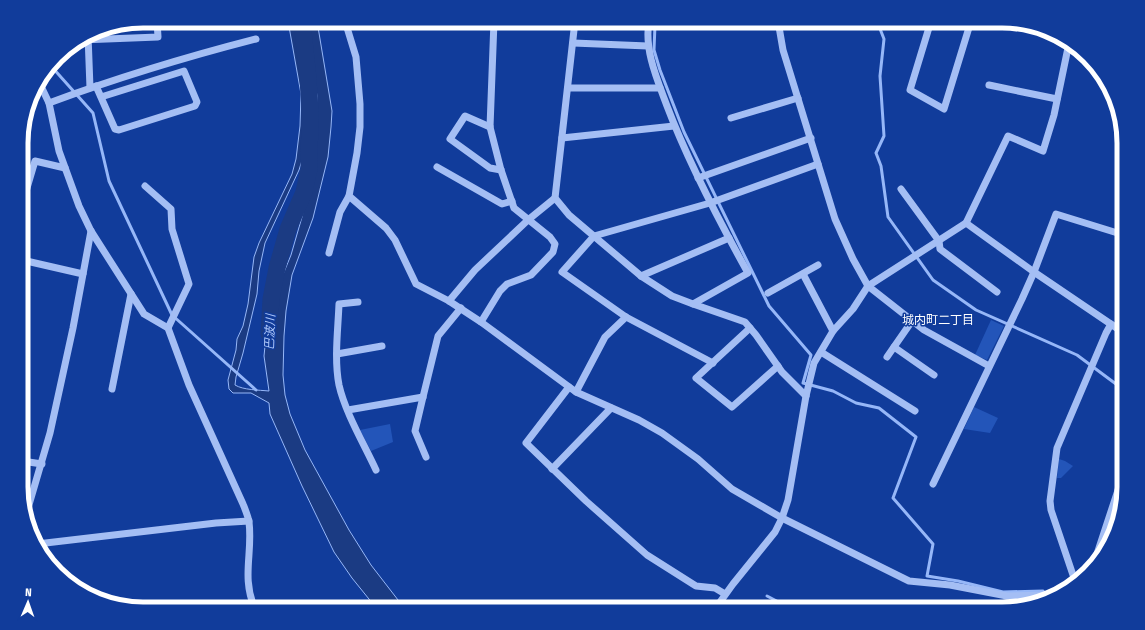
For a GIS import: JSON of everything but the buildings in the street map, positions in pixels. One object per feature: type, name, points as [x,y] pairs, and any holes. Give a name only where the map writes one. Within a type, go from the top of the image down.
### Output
[{"type":"street","points":[[97,38],[158,37],[157,28]]},
{"type":"street","points":[[329,253],[340,212],[349,196],[360,127],[360,104],[356,56],[347,28]]},
{"type":"street","points":[[481,322],[500,292],[507,284],[531,275],[553,252],[555,244],[550,237],[514,208],[501,170],[490,127],[494,28]]},
{"type":"street","points":[[449,301],[475,270],[528,220],[555,198],[574,28]]},
{"type":"street","points":[[649,28],[648,46],[660,88],[674,126],[710,203],[748,273],[693,304]]},
{"type":"street","points":[[779,28],[783,50],[836,219],[853,259],[868,286],[924,330],[956,349],[990,366]]},
{"type":"street","points":[[929,28],[910,90],[944,109],[969,28]]},
{"type":"street","points":[[49,103],[150,68],[256,39]]},
{"type":"street","points":[[87,42],[93,87],[101,97],[115,129],[119,130],[195,106],[197,102],[184,71],[101,97]]},
{"type":"street","points":[[573,43],[648,46]]},
{"type":"street","points":[[720,602],[776,532],[782,518],[788,500],[806,396],[814,363],[833,331],[853,308],[868,286],[966,222],[1008,136],[1043,151],[1054,115],[1068,49]]},
{"type":"street","points":[[989,85],[1057,99]]},
{"type":"street","points":[[42,88],[49,103],[59,151],[79,206],[91,231],[144,314],[168,328],[189,385],[243,504],[249,522],[247,580],[252,602]]},
{"type":"street","points":[[568,88],[660,88]]},
{"type":"street","points":[[731,118],[798,98]]},
{"type":"street","points":[[490,127],[466,116],[450,140],[490,168],[501,170]]},
{"type":"street","points":[[562,138],[674,126]]},
{"type":"street","points":[[698,178],[810,138]]},
{"type":"street","points":[[28,185],[35,161],[65,168]]},
{"type":"street","points":[[713,363],[626,318],[562,272],[594,236],[710,203],[818,164]]},
{"type":"street","points":[[437,167],[502,204],[512,202]]},
{"type":"street","points":[[145,186],[171,209],[172,229],[189,284],[168,328]]},
{"type":"street","points":[[901,189],[939,241],[940,249],[997,292]]},
{"type":"street","points":[[349,196],[386,228],[395,240],[416,284],[461,308],[576,392],[639,420],[662,433],[698,459],[732,489],[782,518],[909,581],[950,585],[1007,596],[1039,596]]},
{"type":"street","points":[[555,198],[569,215],[641,276],[672,296],[745,322],[782,372],[806,396]]},
{"type":"street","points":[[933,484],[1034,272],[1056,214],[1117,233]]},
{"type":"street","points":[[966,222],[1034,272],[1117,328]]},
{"type":"street","points":[[29,504],[50,433],[73,328],[91,231]]},
{"type":"street","points":[[641,276],[729,238]]},
{"type":"street","points":[[28,261],[83,274]]},
{"type":"street","points":[[768,294],[818,265]]},
{"type":"street","points":[[803,274],[833,331]]},
{"type":"street","points":[[112,389],[131,294]]},
{"type":"street","points":[[358,302],[339,304],[337,354],[339,384],[348,410],[376,470]]},
{"type":"street","points":[[426,457],[415,431],[438,336],[461,308]]},
{"type":"street","points":[[576,392],[605,337],[626,318]]},
{"type":"street","points":[[887,357],[912,321]]},
{"type":"street","points":[[1074,577],[1051,510],[1050,501],[1057,448],[1111,324]]},
{"type":"street","points":[[750,328],[696,378],[732,407],[778,366]]},
{"type":"street","points":[[337,354],[382,346]]},
{"type":"street","points":[[894,347],[934,375]]},
{"type":"street","points":[[821,352],[915,411]]},
{"type":"street","points":[[569,387],[526,443],[586,501],[647,555],[696,586],[715,588],[725,594]]},
{"type":"street","points":[[348,410],[423,397]]},
{"type":"street","points":[[552,469],[612,408]]},
{"type":"street","points":[[28,463],[42,464]]},
{"type":"street","points":[[1105,537],[1117,498]]},
{"type":"street","points":[[42,543],[209,524],[249,522]]},
{"type":"shaded area","points":[[991,320],[1004,326],[987,360],[975,355]]},
{"type":"shaded area","points":[[974,407],[998,418],[990,433],[964,429]]},
{"type":"shaded area","points":[[390,424],[393,442],[371,451],[360,430]]},
{"type":"shaded area","points":[[1059,459],[1073,466],[1061,478],[1057,478]]},
{"type":"water","points":[[289,28],[297,28],[307,79],[308,134],[299,170],[265,243],[259,271],[257,294],[235,385],[247,389],[269,391],[264,356],[267,326],[275,294],[291,255],[302,217],[315,159],[317,96],[307,28],[318,28],[332,111],[331,127],[328,157],[313,218],[292,275],[286,311],[284,336],[283,375],[285,395],[290,414],[305,450],[349,530],[371,565],[400,602],[371,602],[334,552],[302,486],[270,414],[269,403],[251,393],[233,393],[229,389],[228,380],[236,350],[237,339],[243,326],[248,304],[254,257],[259,243],[292,174],[296,159],[300,126],[301,94]]},
{"type":"waterway","name":"巴波川","points":[[269,334],[271,299],[277,268],[288,229],[304,192],[309,169],[310,111],[303,28]]},
{"type":"waterway","points":[[655,28],[654,50],[660,70],[684,132],[769,306],[811,355],[803,383],[833,391],[856,403],[879,408],[916,437],[893,498],[933,544],[927,576],[958,581],[1003,592],[1043,591],[1044,594]]},
{"type":"waterway","points":[[880,28],[884,39],[880,76],[884,136],[876,153],[881,166],[888,217],[933,280],[976,310],[1077,355],[1117,385]]},
{"type":"waterway","points":[[54,70],[93,113],[109,181],[172,315],[256,390]]},
{"type":"waterway","points":[[767,596],[779,602]]},
{"type":"district","name":"城内町二丁目","points":[[938,320]]}]
